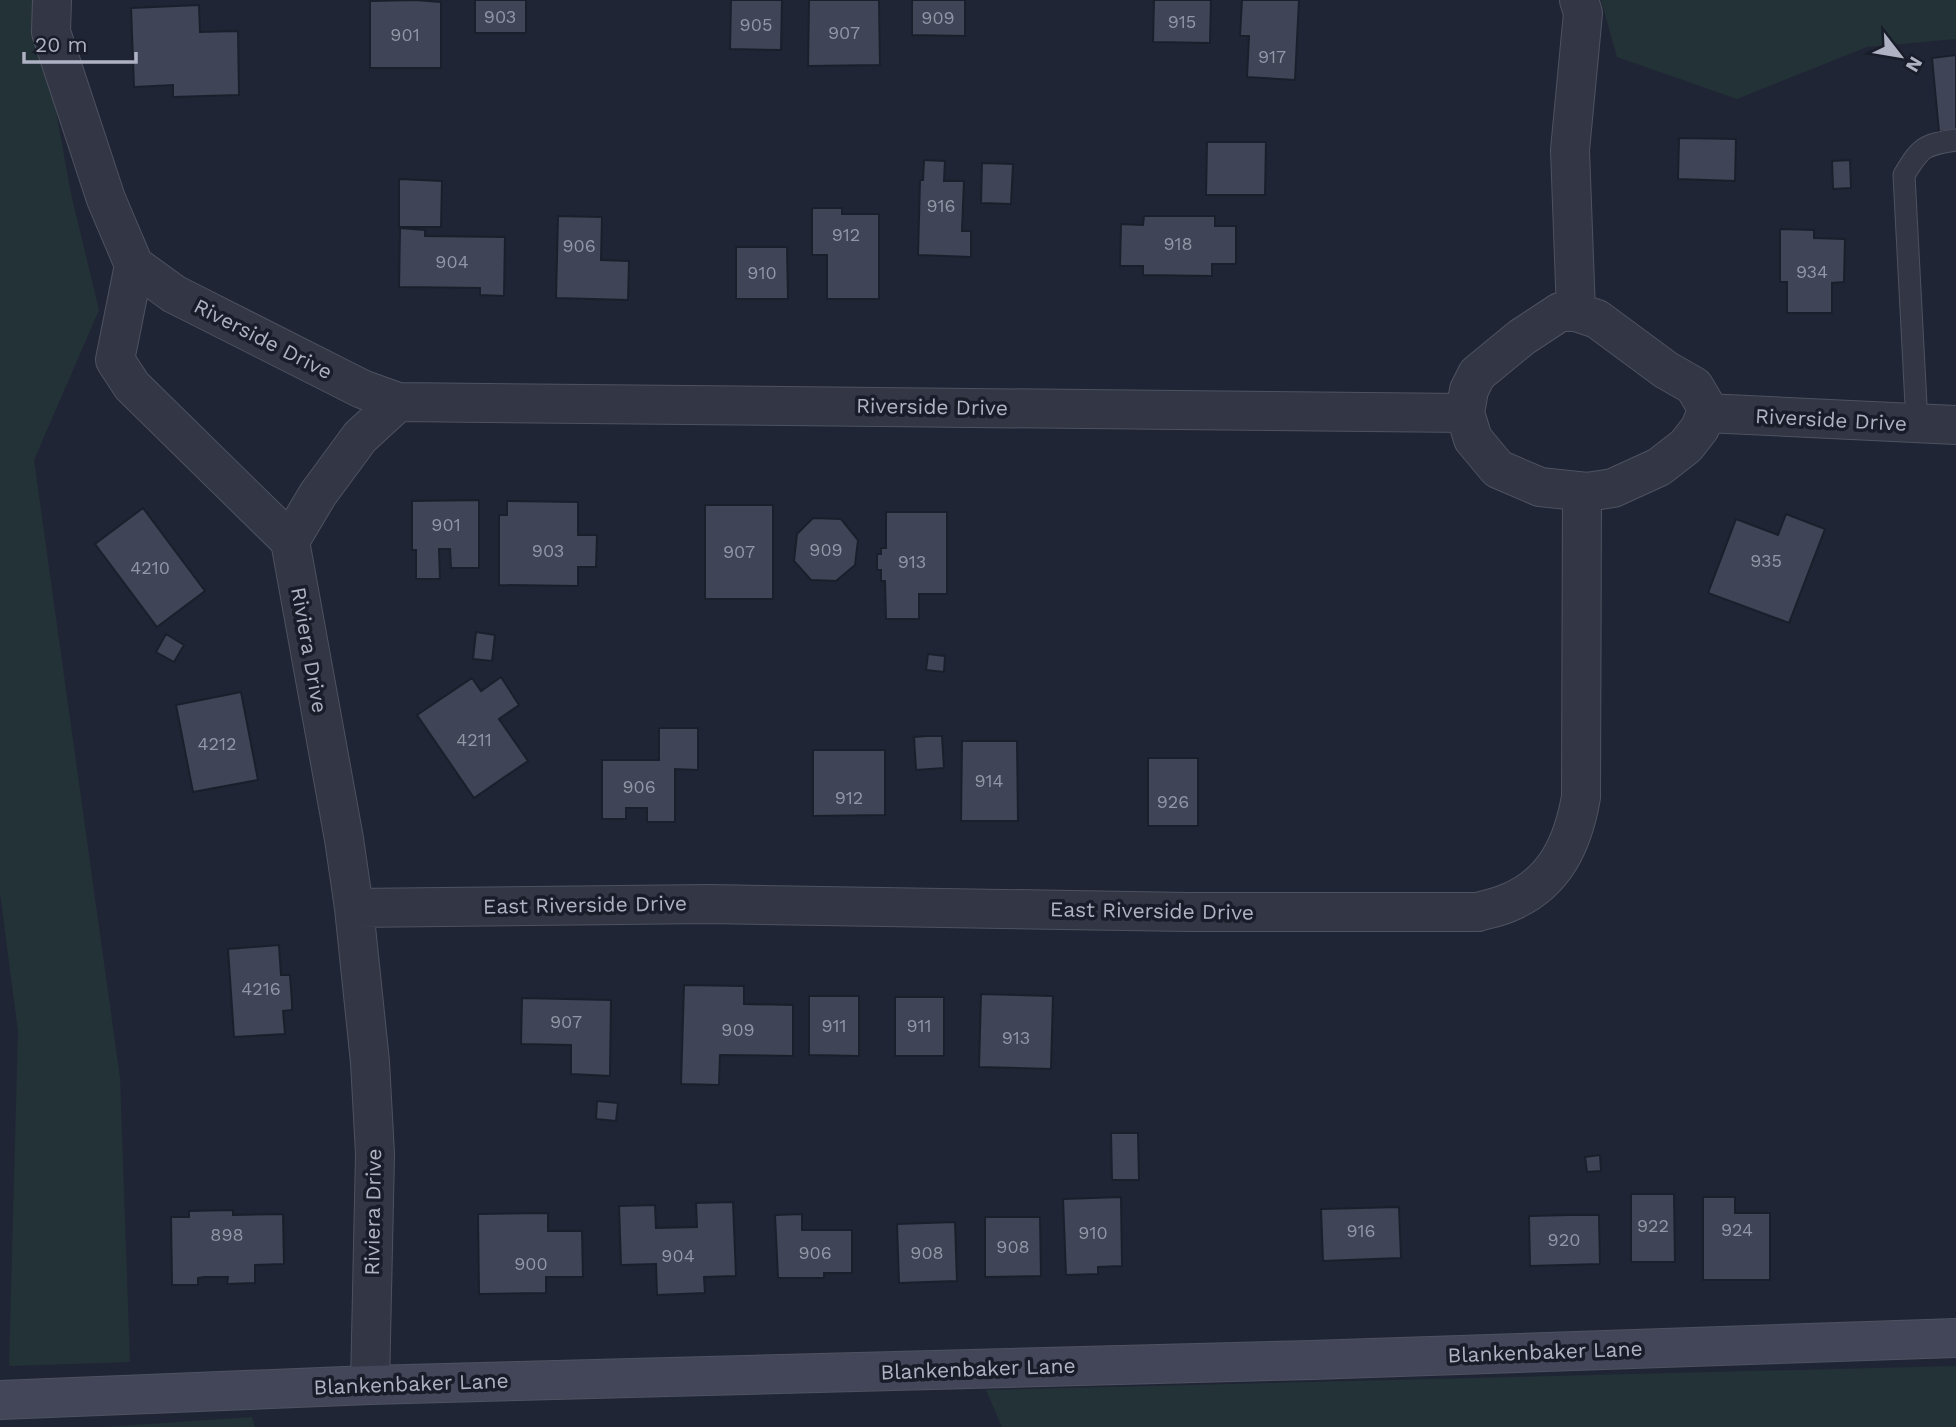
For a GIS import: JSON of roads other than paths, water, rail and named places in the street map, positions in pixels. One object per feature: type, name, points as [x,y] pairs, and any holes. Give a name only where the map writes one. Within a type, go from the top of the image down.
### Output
[{"type":"street","points":[[52,0],[51,32],[106,200],[134,265],[115,360],[132,386],[290,541],[318,494],[360,437],[398,402]]},
{"type":"street","points":[[1576,312],[1570,149],[1583,13],[1579,0]]},
{"type":"street","name":"Riverside Drive","points":[[134,265],[174,293],[362,389],[398,402],[1465,412]]},
{"type":"street","points":[[1560,312],[1576,312],[1597,319],[1657,363],[1694,386],[1704,403],[1706,413],[1700,428],[1686,446],[1659,467],[1614,488],[1581,492],[1540,487],[1498,469],[1473,439],[1465,412],[1469,390],[1477,374],[1522,337],[1560,312]]},
{"type":"street","name":"Riverside Drive","points":[[1706,413],[1956,425]]},
{"type":"street","name":"East Riverside Drive","points":[[354,908],[709,904],[1188,912],[1478,912],[1510,902],[1539,884],[1561,859],[1576,828],[1581,797],[1581,492]]},
{"type":"street","name":"Riviera Drive","points":[[290,541],[344,839],[370,1062],[375,1154],[370,1385]]},
{"type":"street","name":"Blankenbaker Lane","points":[[0,1400],[370,1385],[1312,1360],[1956,1338]]},
{"type":"lane","points":[[1917,424],[1904,175],[1918,153],[1931,144],[1956,141]]}]
